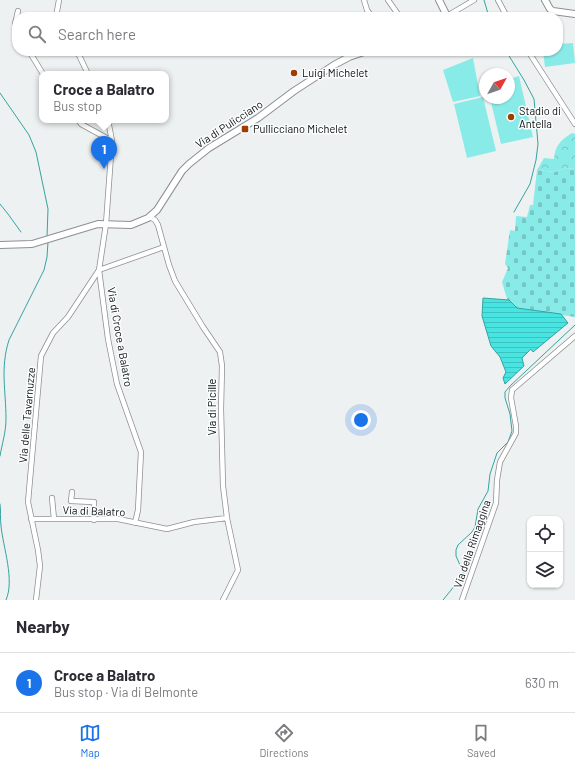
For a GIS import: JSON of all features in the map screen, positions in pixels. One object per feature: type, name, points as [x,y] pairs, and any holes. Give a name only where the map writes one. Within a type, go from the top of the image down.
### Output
[{"type":"street","points":[[57,12],[59,0]]},
{"type":"street","points":[[364,0],[368,12]]},
{"type":"street","points":[[388,0],[396,12]]},
{"type":"street","points":[[439,0],[444,12]]},
{"type":"street","points":[[453,12],[474,0]]},
{"type":"street","points":[[498,0],[504,12]]},
{"type":"street","points":[[545,0],[550,9],[560,12]]},
{"type":"street","points":[[563,12],[575,14]]},
{"type":"street","points":[[32,56],[41,71]]},
{"type":"street","points":[[79,56],[87,71]]},
{"type":"street","name":"Via di Pulicciano","points":[[0,245],[32,244],[98,224],[131,225],[150,217],[178,175],[204,151],[258,118],[287,96],[334,65],[352,56]]},
{"type":"street","points":[[531,56],[575,124]]},
{"type":"street","points":[[80,123],[112,140]]},
{"type":"street","name":"Via delle Tavarnuzze","points":[[36,600],[40,566],[28,502],[41,356],[53,333],[72,311],[99,270],[106,224],[112,140],[109,123]]},
{"type":"street","name":"Via di Picille","points":[[156,210],[158,225],[175,281],[220,352],[222,366],[221,409],[223,486],[226,518],[238,570],[222,600]]},
{"type":"street","name":"Via di Picille","points":[[150,217],[155,220],[158,225]]},
{"type":"street","points":[[99,270],[164,247]]},
{"type":"street","name":"Via di Croce a Balatro","points":[[99,270],[108,339],[117,384],[140,447],[142,457],[138,510],[135,523]]},
{"type":"street","name":"Via della Rimaggina","points":[[462,600],[496,503],[497,480],[500,462],[516,433],[511,398],[512,390],[575,336]]},
{"type":"street","points":[[72,492],[71,501],[94,502],[94,520]]},
{"type":"street","points":[[52,498],[54,519]]},
{"type":"street","name":"Via di Balatro","points":[[31,518],[94,520],[118,519],[167,529],[194,522],[226,518]]},
{"type":"green space","points":[[573,43],[575,63],[545,67],[544,56],[563,56],[563,44]]},
{"type":"green space","points":[[473,58],[479,96],[453,102],[443,70]]},
{"type":"green space","name":"Stadio di Antella","points":[[519,76],[533,137],[501,144],[491,104],[515,104],[515,77]]},
{"type":"green space","points":[[479,98],[479,104],[485,104],[496,151],[467,158],[454,104]]},
{"type":"green space","points":[[572,133],[575,134],[575,169],[566,168],[555,172],[537,170],[544,158],[554,159],[559,143]]},
{"type":"green space","points":[[566,168],[575,169],[575,317],[517,308],[507,299],[502,282],[508,268],[505,264],[510,230],[515,231],[516,216],[527,217],[530,205],[533,205],[537,170],[555,172]]},
{"type":"shaded area","points":[[483,298],[509,300],[517,308],[561,314],[568,323],[533,352],[531,349],[522,358],[524,366],[505,384],[503,378],[506,372],[500,357],[491,346],[482,316]]},
{"type":"waterway","points":[[484,0],[488,12]]},
{"type":"waterway","points":[[509,56],[534,99],[538,144],[530,184],[514,212]]},
{"type":"waterway","points":[[0,93],[29,135],[36,152],[48,209],[47,237]]},
{"type":"waterway","points":[[0,204],[21,232]]},
{"type":"waterway","points":[[0,456],[6,424],[4,380],[6,350],[9,340],[44,270],[48,242]]},
{"type":"waterway","points":[[443,600],[464,574],[456,556],[456,550],[458,545],[472,532],[475,527],[478,509],[488,491],[490,474],[497,453],[508,442],[512,431],[505,392],[575,325]]},
{"type":"waterway","points":[[0,504],[2,534],[9,573],[6,600]]},
{"type":"place","name":"Luigi Michelet","points":[[294,73]]},
{"type":"place","name":"Stadio di Antella","points":[[511,117]]},
{"type":"place","name":"Pullicciano Michelet","points":[[245,129]]},
{"type":"place","name":"Croce a Balatro","points":[[104,169]]}]
